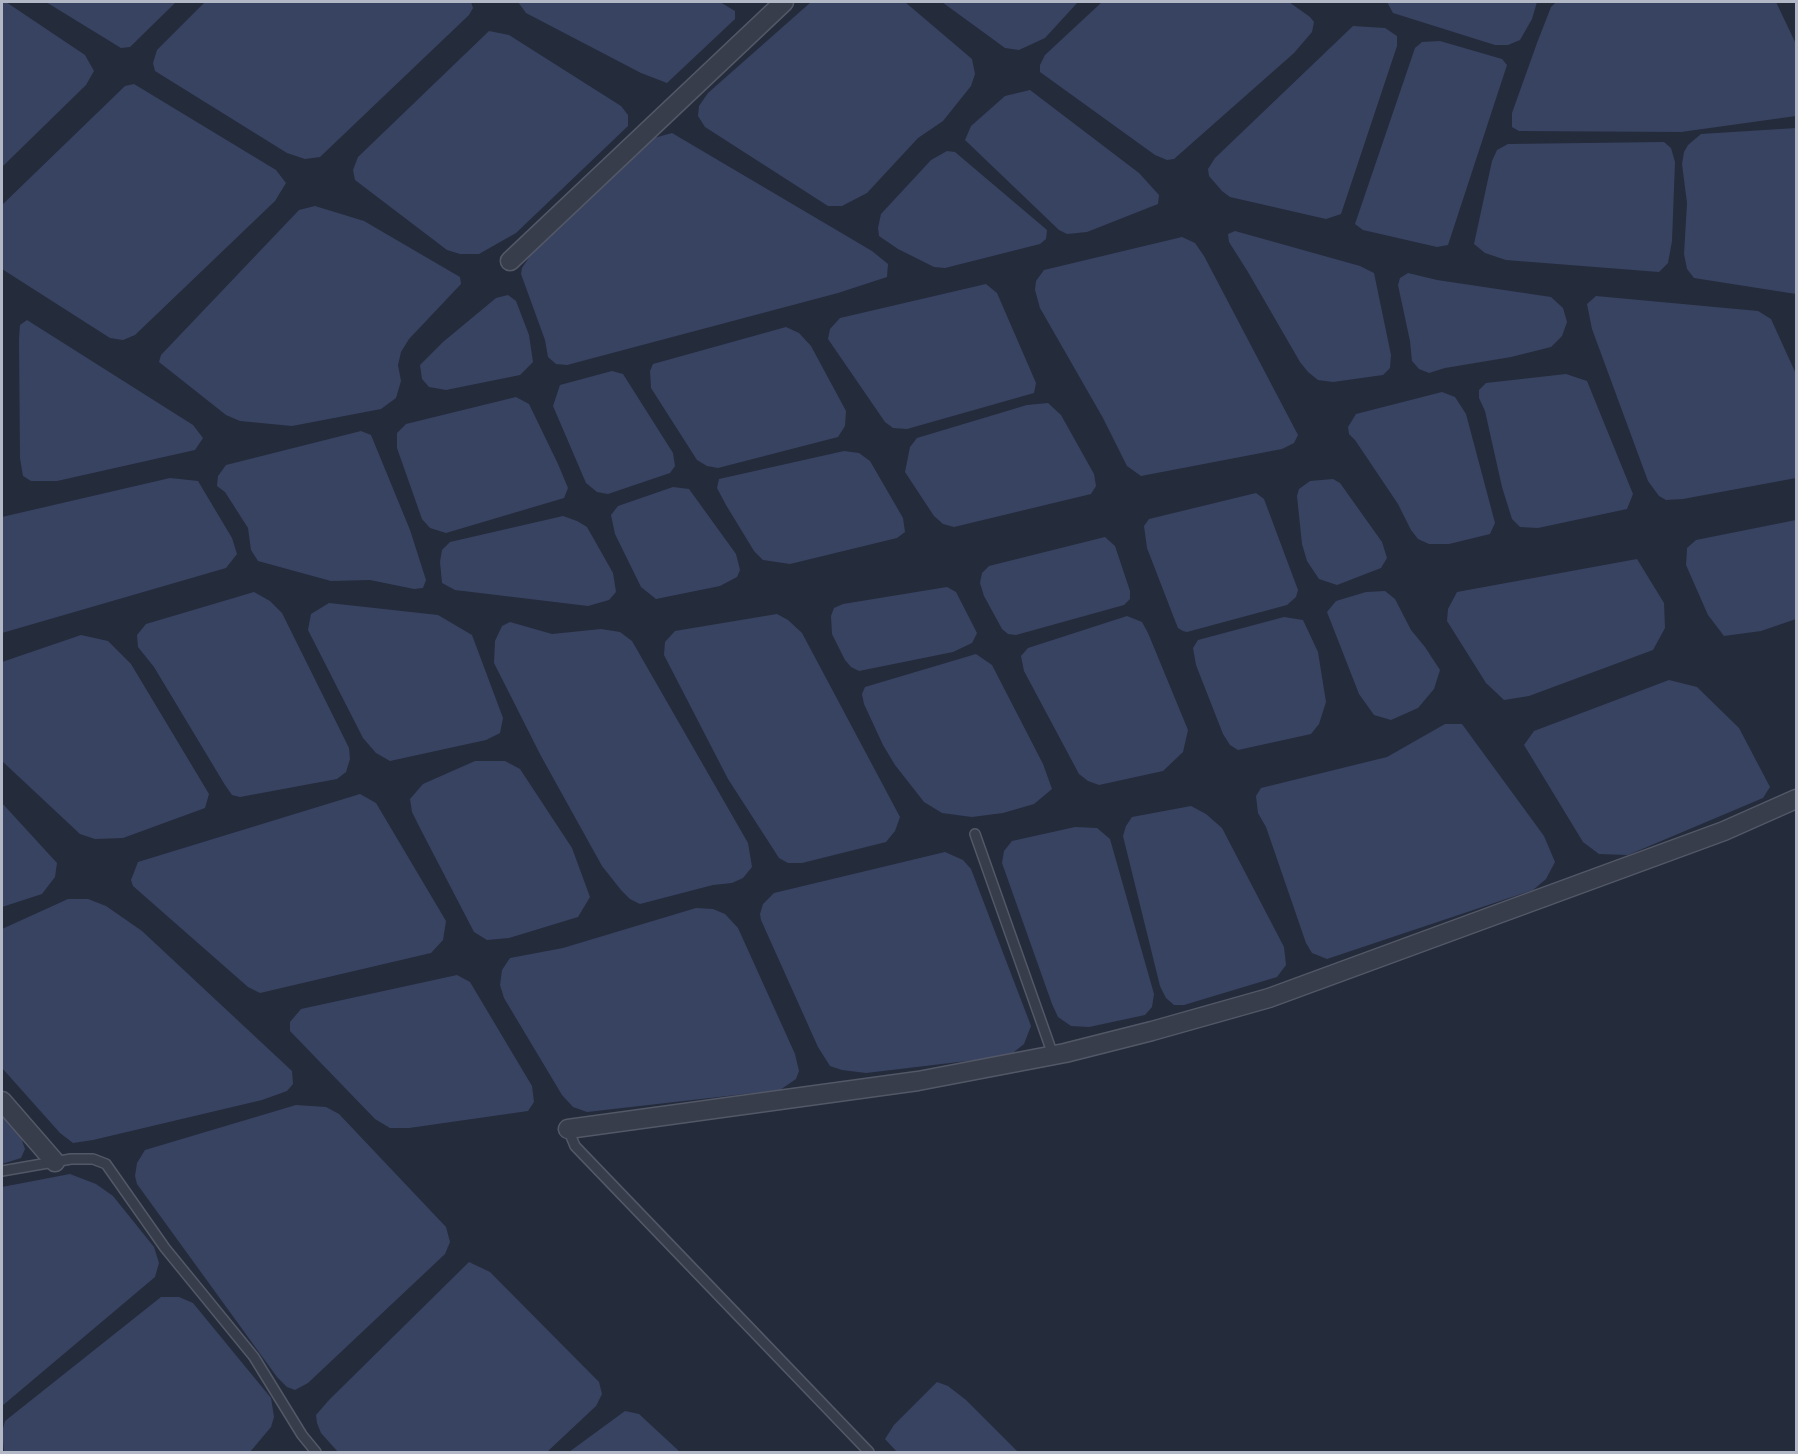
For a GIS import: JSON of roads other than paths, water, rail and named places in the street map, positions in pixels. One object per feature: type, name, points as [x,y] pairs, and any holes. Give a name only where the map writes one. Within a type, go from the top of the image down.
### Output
[{"type":"street","points":[[510,261],[784,2]]},
{"type":"street","points":[[568,1129],[918,1081],[1053,1055],[1152,1031],[1269,998],[1724,831],[1797,799]]},
{"type":"street","points":[[2,1101],[55,1162]]},
{"type":"lane","points":[[975,834],[1053,1055]]},
{"type":"lane","points":[[568,1129],[575,1146],[869,1452]]},
{"type":"lane","points":[[2,1172],[72,1159],[93,1159],[106,1164],[165,1248],[254,1357],[302,1435],[316,1452]]},
{"type":"water","points":[[2,2],[6,2],[85,55],[94,71],[86,85],[2,167]]},
{"type":"water","points":[[46,2],[176,2],[130,47],[121,48]]},
{"type":"water","points":[[205,2],[471,2],[473,8],[469,15],[320,157],[305,159],[287,153],[155,71],[153,63],[157,50]]},
{"type":"water","points":[[518,2],[720,2],[735,11],[735,19],[667,83],[641,73],[526,13]]},
{"type":"water","points":[[811,2],[905,2],[972,59],[975,74],[971,86],[943,121],[918,138],[867,193],[842,206],[828,206],[705,127],[698,116],[699,106],[708,93]]},
{"type":"water","points":[[942,2],[1078,2],[1045,38],[1019,50],[1005,48]]},
{"type":"water","points":[[1102,2],[1289,2],[1314,22],[1312,32],[1294,53],[1174,159],[1167,160],[1155,155],[1040,72],[1040,65],[1045,55]]},
{"type":"water","points":[[1387,2],[1537,2],[1532,19],[1520,40],[1508,45],[1495,45],[1393,13]]},
{"type":"water","points":[[1556,2],[1776,2],[1796,44],[1796,116],[1681,132],[1519,131],[1512,127],[1512,113],[1551,7]]},
{"type":"water","points":[[1353,26],[1385,28],[1397,36],[1397,46],[1341,214],[1326,219],[1230,197],[1222,191],[1209,176],[1208,169],[1215,158]]},
{"type":"water","points":[[489,31],[509,35],[621,106],[628,115],[628,126],[516,233],[479,254],[460,254],[447,250],[355,180],[353,170],[358,157]]},
{"type":"water","points":[[1440,41],[1502,59],[1507,65],[1448,245],[1437,247],[1363,230],[1355,224],[1415,48],[1422,42]]},
{"type":"water","points":[[134,84],[276,170],[286,183],[275,201],[135,335],[123,340],[110,338],[2,269],[2,205],[125,86]]},
{"type":"water","points":[[1030,90],[1139,173],[1159,195],[1158,204],[1087,232],[1067,234],[1059,230],[965,140],[971,126],[1005,96]]},
{"type":"water","points":[[1796,128],[1796,294],[1694,278],[1687,269],[1684,254],[1687,203],[1682,164],[1688,145],[1701,134]]},
{"type":"water","points":[[672,133],[872,251],[888,264],[887,277],[838,293],[567,365],[556,364],[548,357],[545,340],[521,274],[522,268],[530,256],[654,138]]},
{"type":"water","points":[[1664,142],[1671,148],[1675,162],[1672,241],[1668,263],[1659,272],[1506,260],[1485,253],[1474,244],[1492,161],[1497,150],[1508,144]]},
{"type":"water","points":[[947,151],[955,152],[1047,230],[1046,239],[1040,244],[945,268],[934,267],[898,249],[879,236],[881,214],[931,160]]},
{"type":"water","points":[[315,206],[364,221],[460,277],[461,284],[409,339],[401,352],[398,365],[401,381],[396,398],[381,409],[292,426],[240,421],[226,415],[159,362],[161,355],[299,210]]},
{"type":"water","points":[[1235,231],[1360,266],[1374,273],[1391,355],[1390,368],[1383,375],[1333,382],[1318,380],[1308,372],[1229,242],[1228,234]]},
{"type":"water","points":[[1182,237],[1195,243],[1204,256],[1298,435],[1294,443],[1282,449],[1141,476],[1127,466],[1103,418],[1040,308],[1035,290],[1036,281],[1044,270]]},
{"type":"water","points":[[1408,273],[1437,280],[1551,297],[1563,308],[1567,322],[1562,336],[1551,347],[1511,357],[1445,368],[1429,373],[1419,369],[1412,361],[1398,285],[1400,278]]},
{"type":"water","points":[[986,284],[997,293],[1036,383],[1034,393],[907,429],[893,428],[885,422],[828,339],[830,329],[840,318]]},
{"type":"water","points":[[508,295],[516,301],[529,335],[533,362],[520,375],[446,390],[429,387],[422,379],[420,365],[443,342],[496,298]]},
{"type":"water","points":[[1596,296],[1758,311],[1771,319],[1796,374],[1796,478],[1683,499],[1666,500],[1659,496],[1648,481],[1592,329],[1587,304]]},
{"type":"water","points":[[27,320],[193,425],[203,438],[195,450],[57,481],[31,481],[23,476],[20,458],[19,339],[20,325]]},
{"type":"water","points":[[786,327],[799,333],[811,346],[846,411],[845,426],[838,437],[718,468],[707,466],[697,460],[651,388],[650,371],[653,364]]},
{"type":"water","points":[[612,371],[623,374],[673,453],[675,466],[670,473],[608,494],[597,492],[586,483],[553,406],[560,385]]},
{"type":"water","points":[[1566,374],[1587,381],[1633,494],[1627,509],[1538,528],[1520,527],[1512,519],[1502,487],[1485,411],[1479,398],[1479,390],[1486,383]]},
{"type":"water","points":[[1442,392],[1455,397],[1466,414],[1495,523],[1490,534],[1449,544],[1429,544],[1418,539],[1411,530],[1398,504],[1349,434],[1348,427],[1356,414]]},
{"type":"water","points":[[516,397],[529,404],[558,464],[568,488],[564,498],[446,533],[430,528],[422,519],[397,448],[397,433],[406,424]]},
{"type":"water","points":[[1048,403],[1061,415],[1094,474],[1096,486],[1091,494],[954,527],[943,524],[934,516],[905,472],[910,447],[917,438],[1027,405]]},
{"type":"water","points":[[361,431],[371,435],[410,530],[426,580],[423,588],[414,589],[370,580],[331,581],[258,561],[251,550],[248,528],[225,492],[217,486],[218,476],[226,465]]},
{"type":"water","points":[[844,451],[859,453],[870,461],[903,518],[905,532],[897,538],[790,564],[763,560],[754,551],[726,505],[717,488],[719,479]]},
{"type":"water","points":[[170,478],[198,481],[232,538],[237,554],[226,568],[2,633],[2,517]]},
{"type":"water","points":[[1333,479],[1340,483],[1382,542],[1387,558],[1381,568],[1337,585],[1319,579],[1307,561],[1302,544],[1297,496],[1299,489],[1310,481]]},
{"type":"water","points":[[673,487],[689,489],[736,554],[740,570],[737,577],[720,586],[656,599],[641,587],[615,534],[611,515],[618,506]]},
{"type":"water","points":[[1256,493],[1264,499],[1298,590],[1296,597],[1287,605],[1187,632],[1183,631],[1178,628],[1147,548],[1144,526],[1149,519]]},
{"type":"water","points":[[563,516],[587,527],[613,573],[616,592],[609,600],[588,606],[455,590],[442,583],[440,562],[442,550],[450,542]]},
{"type":"water","points":[[1796,520],[1796,619],[1761,631],[1724,636],[1708,615],[1686,565],[1687,548],[1696,540]]},
{"type":"water","points":[[1105,537],[1115,546],[1130,591],[1130,599],[1124,605],[1016,635],[1008,634],[1002,629],[984,596],[980,583],[982,573],[989,566]]},
{"type":"water","points":[[1637,559],[1664,603],[1665,628],[1653,650],[1529,696],[1504,700],[1486,683],[1447,621],[1448,609],[1457,592]]},
{"type":"water","points":[[947,587],[956,592],[977,633],[972,643],[953,652],[859,671],[845,660],[832,634],[831,616],[834,608],[843,604]]},
{"type":"water","points":[[1385,591],[1395,599],[1411,630],[1440,670],[1434,689],[1418,708],[1391,720],[1374,715],[1359,694],[1327,612],[1336,601],[1366,592]]},
{"type":"water","points":[[254,592],[270,601],[282,613],[349,748],[350,759],[346,772],[337,779],[240,797],[232,795],[225,785],[154,667],[138,647],[137,635],[146,624]]},
{"type":"water","points":[[329,603],[438,615],[472,635],[503,718],[500,733],[486,740],[390,761],[376,753],[363,738],[308,630],[311,614]]},
{"type":"water","points":[[777,614],[788,620],[802,633],[900,817],[895,831],[886,842],[802,863],[788,863],[779,858],[728,779],[664,655],[665,642],[675,631]]},
{"type":"water","points":[[1127,616],[1142,622],[1148,633],[1188,730],[1183,752],[1163,771],[1099,785],[1079,774],[1024,671],[1021,656],[1028,648]]},
{"type":"water","points":[[1284,617],[1303,620],[1318,652],[1326,702],[1319,724],[1311,734],[1238,750],[1230,745],[1223,734],[1196,665],[1193,648],[1198,640]]},
{"type":"water","points":[[510,622],[552,634],[601,629],[620,632],[632,641],[748,843],[752,867],[743,878],[732,883],[713,885],[640,904],[630,899],[621,890],[602,866],[541,756],[494,663],[495,641],[502,626]]},
{"type":"water","points":[[81,635],[108,641],[131,664],[209,794],[205,808],[123,838],[95,839],[80,834],[2,761],[2,662]]},
{"type":"water","points":[[976,654],[992,665],[1043,764],[1052,789],[1034,804],[1003,813],[972,817],[942,813],[924,802],[895,765],[883,745],[864,704],[862,694],[865,687]]},
{"type":"water","points":[[1669,680],[1697,687],[1739,728],[1770,787],[1763,798],[1628,855],[1599,854],[1583,842],[1524,745],[1534,731]]},
{"type":"water","points":[[1445,724],[1462,724],[1544,836],[1555,862],[1546,879],[1533,890],[1327,959],[1312,953],[1306,943],[1266,827],[1258,813],[1256,796],[1261,788],[1387,757]]},
{"type":"water","points":[[475,761],[505,761],[520,769],[572,848],[590,897],[578,917],[509,938],[487,940],[474,932],[412,812],[410,799],[423,784]]},
{"type":"water","points":[[360,794],[376,803],[446,921],[443,940],[431,953],[260,993],[248,987],[133,886],[131,880],[138,862]]},
{"type":"water","points":[[2,803],[57,863],[55,877],[42,894],[2,907]]},
{"type":"water","points":[[1191,806],[1206,814],[1222,828],[1284,947],[1286,965],[1277,977],[1184,1005],[1174,1005],[1166,998],[1160,986],[1123,836],[1132,817]]},
{"type":"water","points":[[1075,827],[1097,828],[1110,839],[1154,994],[1152,1007],[1145,1015],[1089,1027],[1071,1026],[1058,1017],[1052,1004],[1002,863],[1004,851],[1012,841]]},
{"type":"water","points":[[945,852],[963,860],[971,869],[1031,1026],[1024,1044],[1009,1056],[866,1073],[830,1066],[818,1047],[761,920],[763,904],[774,893]]},
{"type":"water","points":[[68,899],[88,899],[106,906],[142,931],[292,1071],[293,1084],[287,1091],[262,1100],[93,1140],[73,1143],[60,1133],[2,1068],[2,929]]},
{"type":"water","points":[[696,908],[713,909],[725,914],[738,928],[795,1054],[799,1071],[796,1079],[780,1090],[587,1112],[573,1107],[562,1095],[504,998],[500,985],[502,970],[510,958],[563,948]]},
{"type":"water","points":[[457,975],[470,982],[532,1086],[534,1102],[528,1111],[409,1128],[390,1128],[375,1119],[290,1031],[290,1022],[301,1009]]},
{"type":"water","points":[[296,1105],[326,1107],[339,1114],[446,1227],[450,1242],[445,1254],[308,1383],[295,1390],[287,1387],[277,1377],[137,1184],[135,1176],[137,1163],[145,1150]]},
{"type":"water","points":[[2,1109],[17,1126],[25,1149],[21,1158],[2,1164]]},
{"type":"water","points":[[70,1174],[96,1184],[113,1196],[154,1247],[159,1263],[155,1277],[2,1406],[2,1187]]},
{"type":"water","points":[[469,1262],[490,1272],[599,1382],[602,1394],[596,1406],[547,1452],[338,1452],[321,1433],[316,1415]]},
{"type":"water","points":[[161,1297],[179,1297],[193,1303],[271,1398],[274,1417],[271,1427],[250,1452],[4,1452],[2,1432],[5,1421]]},
{"type":"water","points":[[937,1382],[948,1386],[966,1400],[1018,1452],[897,1452],[885,1439],[894,1425]]},
{"type":"water","points":[[625,1411],[639,1414],[680,1452],[569,1452]]}]
